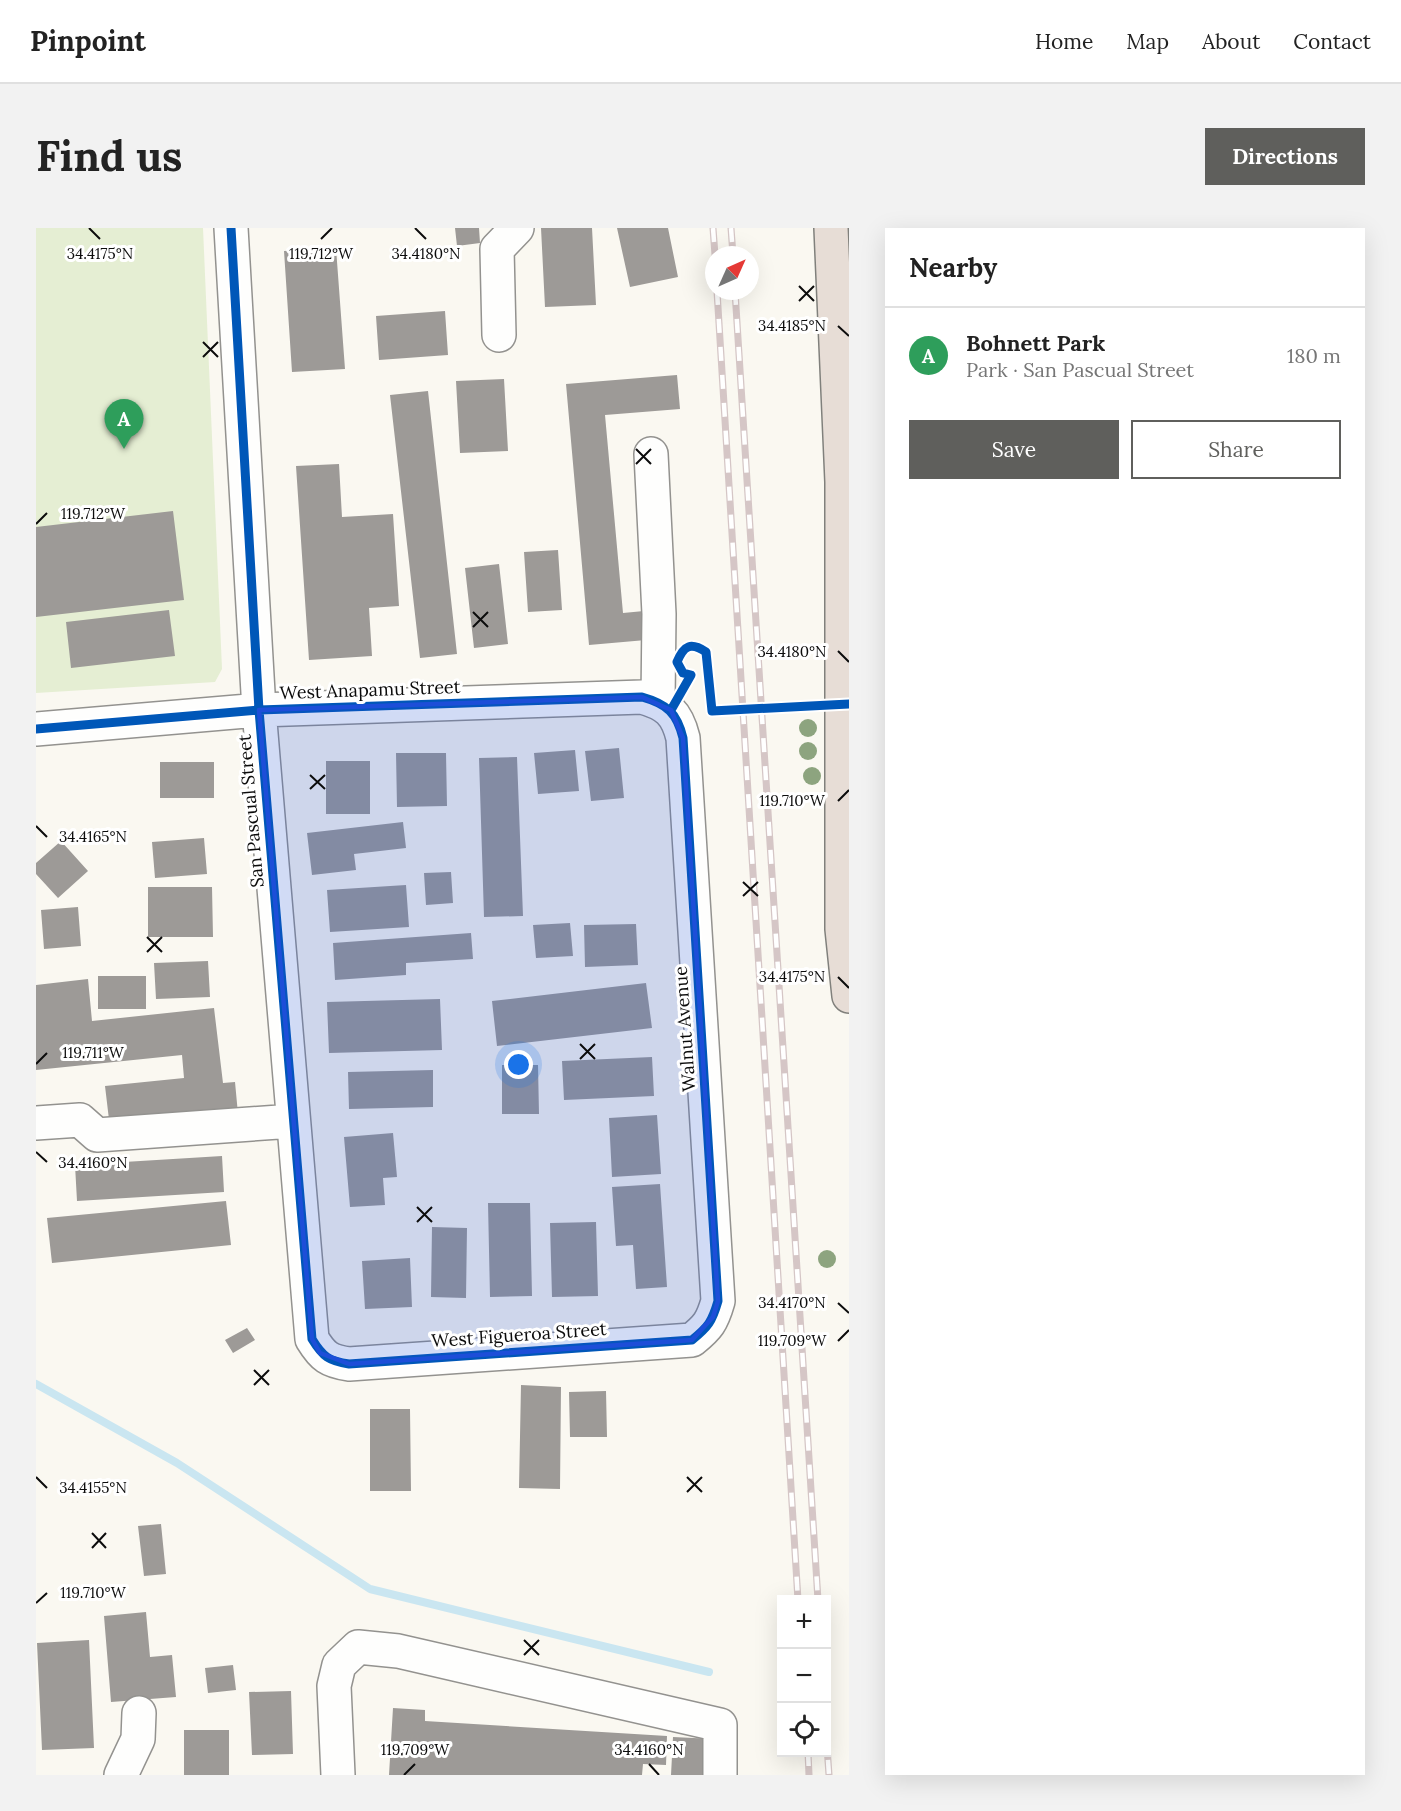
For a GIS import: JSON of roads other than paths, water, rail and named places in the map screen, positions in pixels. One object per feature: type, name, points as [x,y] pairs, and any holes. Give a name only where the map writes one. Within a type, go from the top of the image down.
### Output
[{"type":"highway","points":[[831,228],[842,482],[843,929],[849,996]]},
{"type":"highway","points":[[842,482],[849,530]]},
{"type":"street","name":"San Pascual Street","points":[[231,228],[259,710],[312,1339],[320,1353]]},
{"type":"street","points":[[499,335],[497,249],[517,228]]},
{"type":"street","points":[[651,454],[659,614],[658,701]]},
{"type":"street","name":"West Anapamu Street","points":[[36,729],[259,710],[642,697],[658,701]]},
{"type":"street","name":"Walnut Avenue","points":[[658,701],[670,710],[680,724],[683,738],[718,1301],[713,1317]]},
{"type":"street","points":[[36,1123],[80,1120],[98,1135],[293,1121]]},
{"type":"street","name":"West Figueroa Street","points":[[320,1353],[334,1361],[349,1364],[692,1340],[707,1328],[713,1317]]},
{"type":"street","points":[[338,1775],[334,1686],[339,1665],[358,1647],[398,1651],[720,1725],[720,1775]]},
{"type":"street","points":[[121,1775],[138,1739],[139,1713]]},
{"type":"waterway","points":[[36,1384],[177,1463],[370,1589],[709,1672]]},
{"type":"railway","points":[[713,228],[714,246]]},
{"type":"railway","points":[[731,228],[732,246]]},
{"type":"railway","points":[[718,300],[798,1595]]},
{"type":"railway","points":[[736,300],[818,1595]]},
{"type":"railway","points":[[808,1757],[809,1775]]},
{"type":"railway","points":[[828,1757],[829,1775]]},
{"type":"place","name":"Bohnett Park","points":[[124,449]]}]
